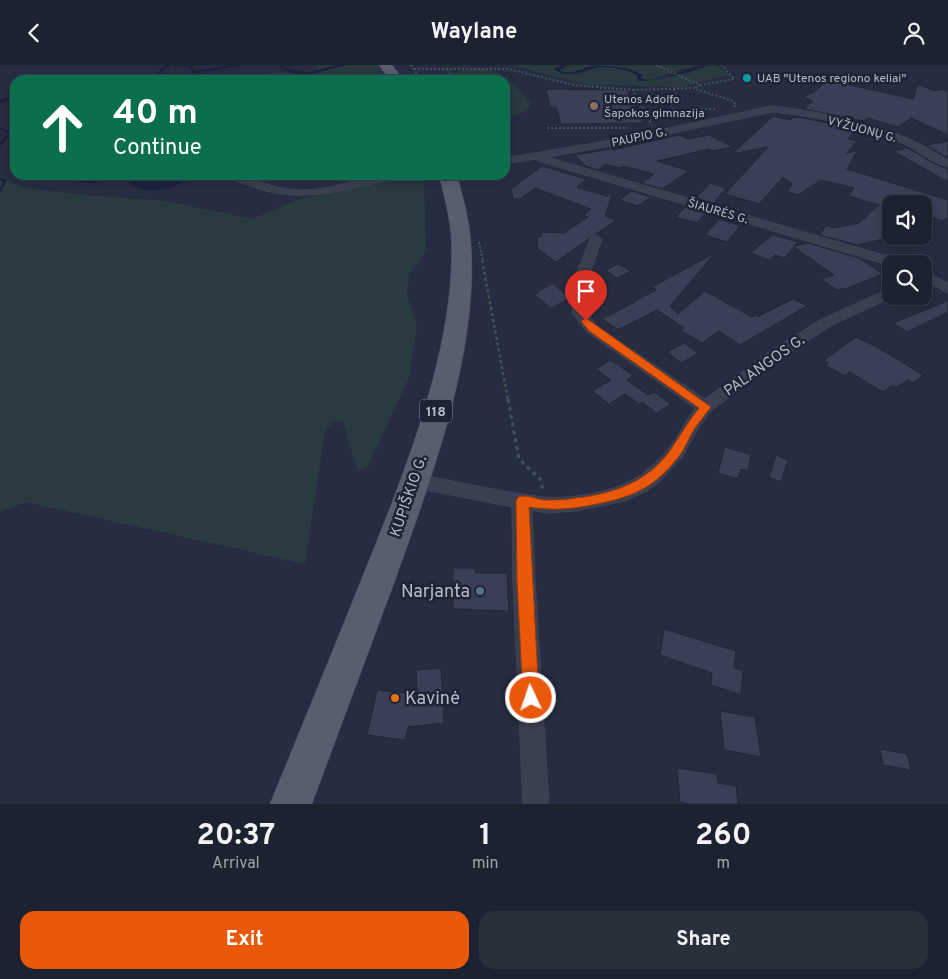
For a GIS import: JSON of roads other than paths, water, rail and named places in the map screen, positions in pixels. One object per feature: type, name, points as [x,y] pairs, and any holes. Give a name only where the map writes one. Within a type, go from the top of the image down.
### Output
[{"type":"main road","points":[[385,65],[393,75]]},
{"type":"main road","name":"KUPIŠKIO G.","points":[[291,804],[415,481],[442,389],[458,302],[461,241],[449,180]]},
{"type":"street","name":"PAUPIO G.","points":[[510,160],[612,143],[772,109]]},
{"type":"street","name":"VYŽUONŲ G.","points":[[772,109],[792,111],[886,133],[948,163]]},
{"type":"street","name":"ŠIAURĖS G.","points":[[539,156],[542,159],[882,259]]},
{"type":"street","points":[[246,180],[276,191],[311,193],[370,180]]},
{"type":"street","points":[[596,239],[581,279],[579,313],[592,329],[705,407]]},
{"type":"street","points":[[932,278],[948,275]]},
{"type":"street","points":[[932,282],[948,289]]},
{"type":"street","name":"PALANGOS G.","points":[[415,481],[546,505],[576,503],[625,493],[640,486],[654,476],[677,451],[690,426],[705,407],[778,353],[827,322],[882,297]]},
{"type":"street","points":[[522,501],[524,581],[536,804]]},
{"type":"water","points":[[568,65],[559,70],[564,72],[573,72],[593,66],[612,66],[638,72],[643,75],[640,78],[655,79],[644,81],[638,81],[637,75],[634,73],[610,68],[599,67],[580,73],[569,74],[564,74],[554,69]]},
{"type":"water","points":[[706,66],[683,74],[656,79],[690,69]]},
{"type":"water","points":[[72,180],[105,180],[89,183]]},
{"type":"water","points":[[186,180],[169,188],[151,191],[134,186],[128,181]]},
{"type":"waterway","points":[[158,75],[161,70],[169,65]]},
{"type":"waterway","points":[[174,65],[190,66],[194,72],[239,65]]},
{"type":"waterway","points":[[281,65],[282,68],[301,73],[314,73],[344,65]]},
{"type":"waterway","points":[[0,102],[10,98]]},
{"type":"waterway","points":[[0,129],[10,132],[0,145]]},
{"type":"waterway","points":[[0,179],[5,181],[0,191]]},
{"type":"place","name":"UAB \"Utenos regiono keliai\"","points":[[747,78]]},
{"type":"place","name":"Utenos Adolfo Šapokos gimnazija","points":[[594,106]]},
{"type":"place","name":"Narjanta","points":[[480,591]]},
{"type":"place","name":"Kavinė","points":[[395,698]]}]
